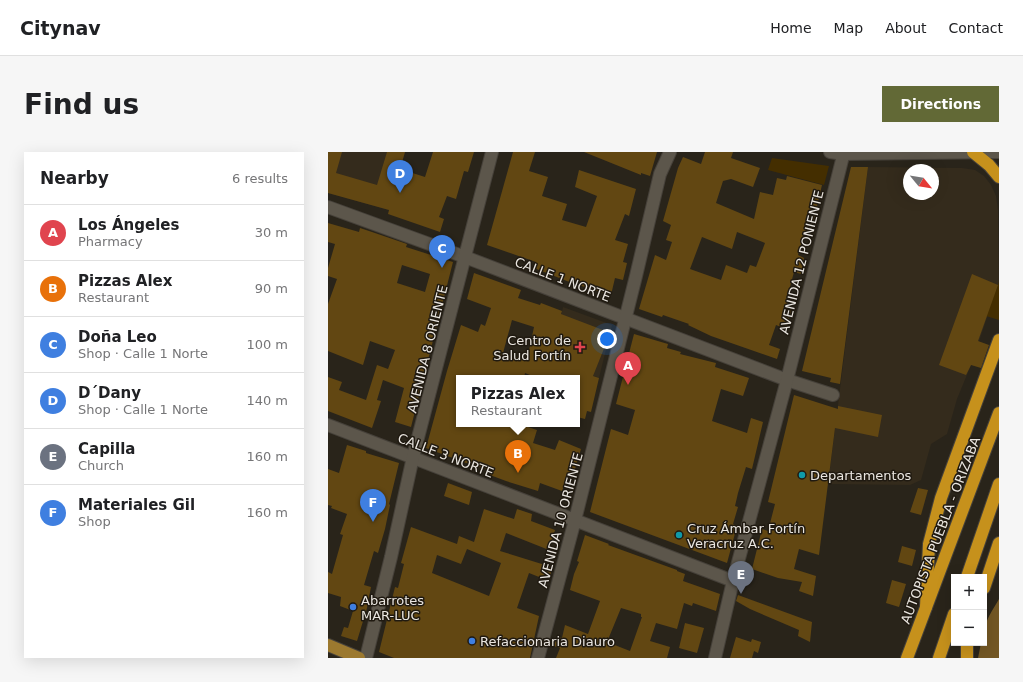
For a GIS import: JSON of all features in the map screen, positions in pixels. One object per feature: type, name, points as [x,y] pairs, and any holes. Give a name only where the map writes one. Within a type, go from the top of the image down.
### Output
[{"type":"highway","points":[[973,152],[989,165],[999,177]]},
{"type":"highway","points":[[926,607],[929,544],[941,498],[999,340]]},
{"type":"highway","name":"AUTOPISTA PUEBLA - ORIZABA","points":[[907,658],[999,413]]},
{"type":"highway","points":[[968,574],[999,484]]},
{"type":"highway","points":[[987,579],[999,543]]},
{"type":"highway","points":[[939,658],[951,623]]},
{"type":"highway","points":[[967,646],[967,658]]},
{"type":"main road","points":[[328,645],[359,658]]},
{"type":"street","name":"AVENIDA 8 ORIENTE","points":[[366,658],[414,457],[492,152]]},
{"type":"street","name":"AVENIDA 10 ORIENTE","points":[[538,658],[575,520],[626,318],[660,174],[670,152]]},
{"type":"street","points":[[830,152],[999,152]]},
{"type":"street","name":"AVENIDA 12 PONIENTE","points":[[715,658],[733,581],[787,380],[843,153]]},
{"type":"street","name":"CALLE 1 NORTE","points":[[328,207],[465,257],[787,380],[833,395]]},
{"type":"street","name":"CALLE 3 NORTE","points":[[328,425],[733,581]]},
{"type":"shaded area","points":[[329,152],[405,152],[389,210],[328,193]]},
{"type":"shaded area","points":[[772,158],[829,166],[824,185],[768,170]]},
{"type":"shaded area","points":[[868,167],[903,167],[903,200],[939,200],[939,168],[975,170],[984,176],[991,185],[996,196],[998,210],[999,282],[971,365],[957,399],[947,434],[931,444],[921,480],[910,485],[828,484]]},
{"type":"shaded area","points":[[999,282],[999,320],[986,316]]},
{"type":"shaded area","name":"Centro de Salud Fortín","points":[[563,307],[612,325],[599,378],[551,359]]},
{"type":"shaded area","points":[[999,599],[999,658],[978,658],[980,646],[987,646],[987,620]]},
{"type":"building","points":[[328,152],[342,152],[336,173],[377,185],[387,152],[405,152],[400,169],[425,177],[433,152],[474,152],[468,172],[464,171],[456,199],[447,196],[439,217],[444,219],[440,232],[388,214],[389,210],[328,193]]},
{"type":"building","points":[[513,152],[535,152],[529,171],[548,177],[542,196],[567,204],[562,220],[586,227],[597,196],[575,187],[579,170],[636,189],[629,216],[625,214],[615,240],[628,244],[623,262],[627,263],[623,280],[615,278],[611,295],[572,283],[534,268],[536,262],[487,245]]},
{"type":"building","points":[[584,152],[657,152],[650,176],[641,173],[641,175]]},
{"type":"building","points":[[705,152],[733,152],[731,158],[760,168],[753,187],[731,179],[723,181],[716,203],[754,219],[760,192],[773,195],[777,178],[786,180],[787,176],[822,185],[809,240],[803,237],[798,255],[804,258],[801,274],[794,272],[787,298],[794,300],[786,329],[776,325],[769,345],[780,349],[777,359],[711,336],[688,325],[689,324],[639,309],[655,255],[666,260],[672,242],[666,240],[671,225],[663,221],[678,168],[683,157],[701,164]],"holes":[[[737,232],[765,243],[756,267],[750,265],[747,273],[726,265],[721,280],[690,269],[702,237],[732,249]]]},
{"type":"building","points":[[851,167],[868,167],[840,384],[830,382],[831,378],[802,371]]},
{"type":"building","points":[[328,223],[359,232],[360,228],[407,244],[406,247],[453,262],[411,427],[395,422],[404,388],[383,380],[377,400],[381,401],[372,428],[328,411],[328,377],[342,382],[339,390],[366,400],[377,365],[388,369],[395,350],[370,341],[363,365],[328,351],[328,304],[337,279],[328,276],[328,268],[335,244],[328,242]],"holes":[[[402,265],[430,274],[425,292],[397,283]]]},
{"type":"building","points":[[474,273],[521,290],[518,298],[540,305],[541,303],[562,311],[561,314],[603,330],[598,343],[605,346],[593,376],[599,378],[591,412],[587,411],[585,419],[580,418],[580,375],[530,375],[525,373],[525,375],[456,375],[456,427],[528,427],[537,430],[533,443],[555,450],[559,440],[581,449],[573,476],[568,474],[562,491],[540,483],[538,491],[506,481],[490,475],[491,470],[466,463],[426,448],[461,325],[478,332],[481,324],[485,326],[491,308],[467,299]],"holes":[[[512,320],[534,327],[527,360],[503,353]]]},
{"type":"building","points":[[972,274],[998,285],[978,341],[989,345],[981,368],[971,365],[966,375],[939,365]]},
{"type":"building","points":[[634,334],[668,344],[667,348],[681,352],[680,354],[716,363],[715,367],[749,378],[743,396],[721,389],[712,421],[747,433],[751,418],[763,422],[752,469],[746,467],[738,493],[735,506],[738,507],[733,524],[737,526],[727,563],[590,512],[611,429],[628,435],[635,410],[616,404]]},
{"type":"building","points":[[794,395],[838,409],[838,406],[882,415],[878,437],[835,428],[819,555],[799,549],[794,569],[816,576],[813,596],[799,591],[802,582],[778,578],[752,569],[762,529],[768,531],[775,504],[768,502]]},
{"type":"building","points":[[347,445],[366,451],[366,453],[399,463],[389,504],[385,529],[378,553],[374,551],[364,585],[371,587],[367,608],[357,641],[341,636],[344,627],[348,628],[353,611],[340,606],[341,597],[328,593],[328,572],[332,574],[343,535],[340,534],[347,514],[331,508],[332,506],[328,505],[328,469],[339,473]]},
{"type":"building","points":[[448,483],[472,492],[469,505],[444,496]]},
{"type":"building","points":[[918,488],[928,490],[921,515],[910,512]]},
{"type":"building","points":[[484,509],[514,519],[517,509],[532,514],[531,521],[555,530],[549,550],[506,533],[500,551],[552,568],[549,581],[529,573],[517,608],[539,616],[530,658],[394,658],[379,652],[395,587],[398,588],[404,564],[401,563],[411,527],[457,544],[459,536],[474,542]],"holes":[[[467,549],[501,563],[489,596],[432,573],[437,555],[461,564]]]},
{"type":"building","points":[[585,535],[677,570],[685,574],[683,581],[720,594],[716,611],[693,603],[692,606],[684,603],[677,629],[656,623],[650,641],[670,647],[667,658],[556,658],[560,648],[554,646],[557,637],[562,638],[565,625],[588,634],[600,601],[570,590],[579,562],[577,561]],"holes":[[[621,608],[641,614],[642,617],[630,651],[607,642]]]},
{"type":"building","points":[[902,546],[916,550],[912,566],[898,562]]},
{"type":"building","points":[[892,580],[906,584],[899,607],[886,603]]},
{"type":"building","points":[[738,595],[812,622],[810,642],[798,636],[799,630],[750,609],[736,601]]},
{"type":"building","points":[[685,623],[704,628],[697,653],[679,648]]},
{"type":"building","points":[[736,637],[751,642],[752,639],[761,642],[758,653],[754,651],[752,658],[730,658]]},
{"type":"place","name":"D´Dany","points":[[400,193]]},
{"type":"place","name":"Doña Leo","points":[[442,268]]},
{"type":"place","name":"Centro de Salud Fortín","points":[[580,347]]},
{"type":"place","name":"Los Ángeles","points":[[628,385]]},
{"type":"place","name":"Pizzas Alex","points":[[518,473]]},
{"type":"place","name":"Departamentos","points":[[802,475]]},
{"type":"place","name":"Materiales Gil","points":[[373,522]]},
{"type":"place","name":"Cruz Ámbar Fortín Veracruz A.C.","points":[[679,535]]},
{"type":"place","name":"Capilla","points":[[741,594]]},
{"type":"place","name":"Abarrotes MAR-LUC","points":[[353,607]]},
{"type":"place","name":"Refaccionaria Diauro","points":[[472,641]]}]
